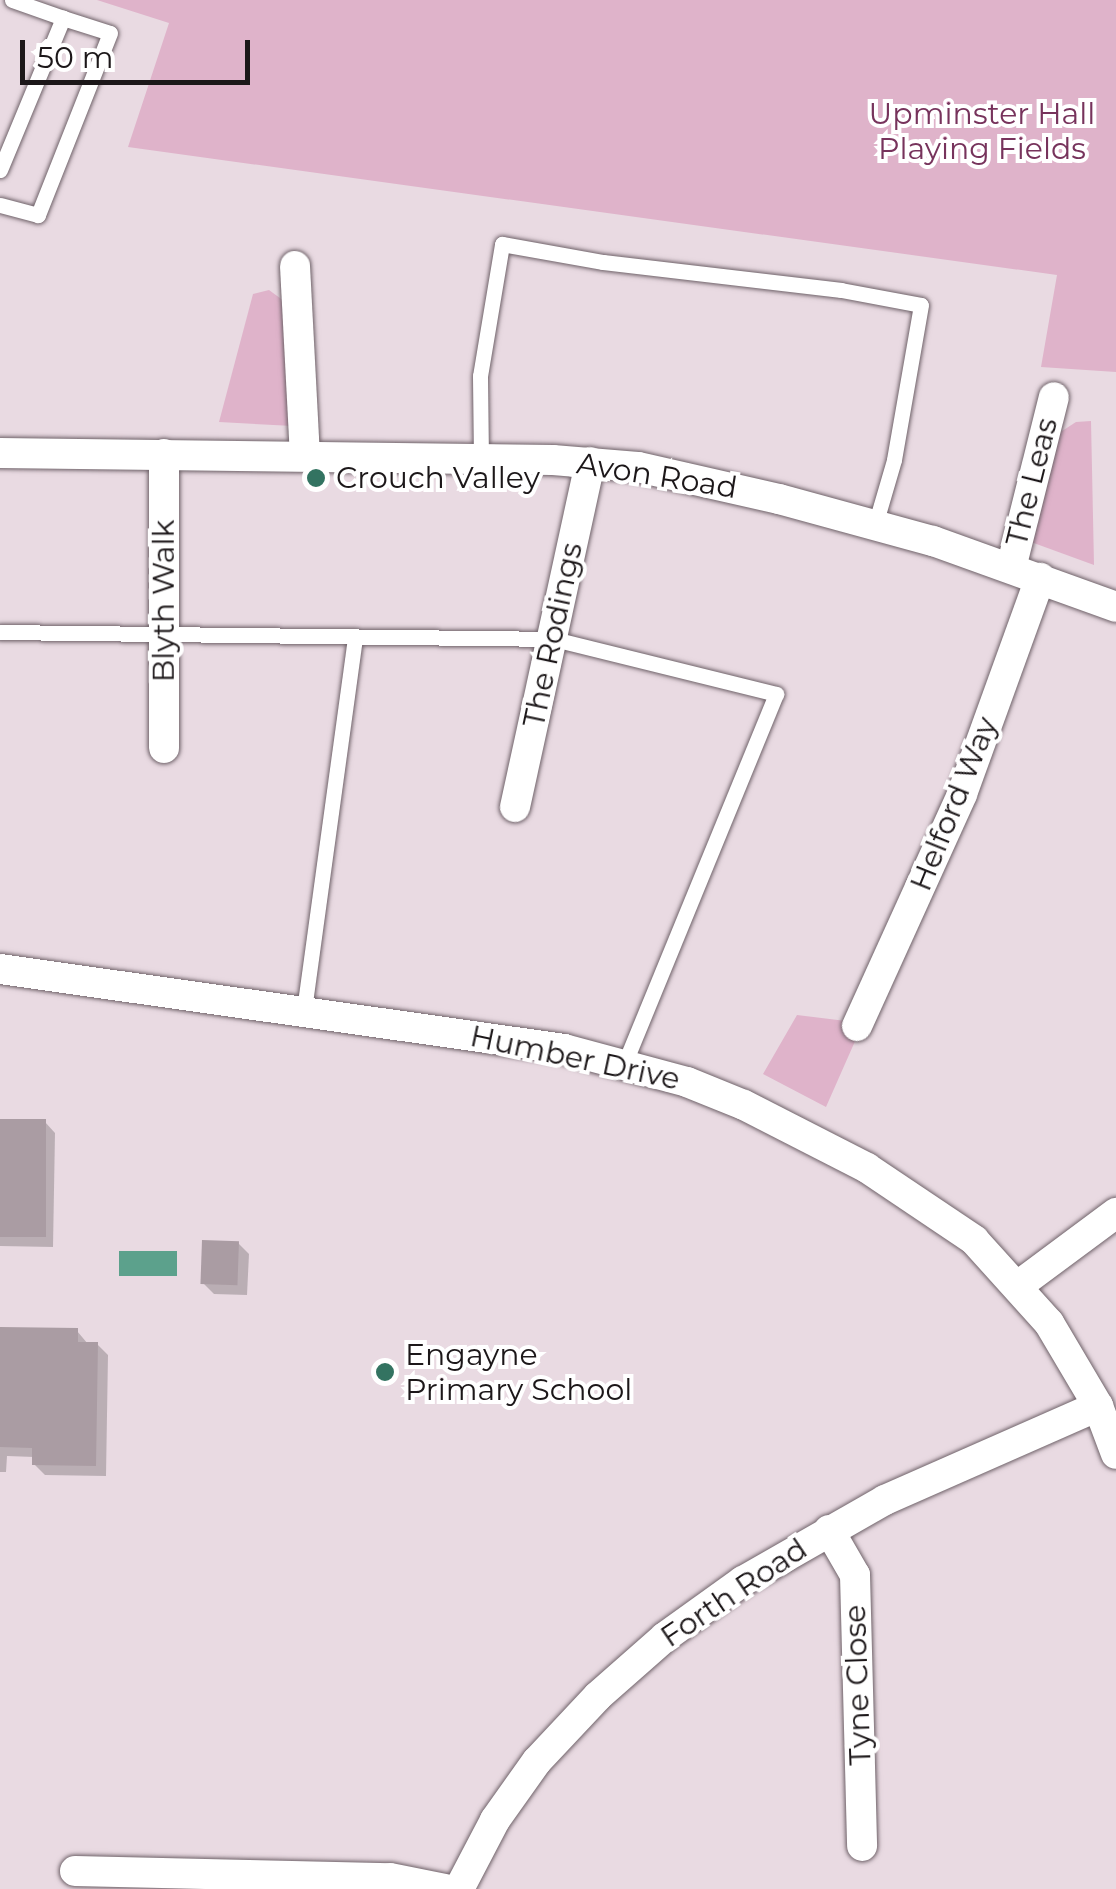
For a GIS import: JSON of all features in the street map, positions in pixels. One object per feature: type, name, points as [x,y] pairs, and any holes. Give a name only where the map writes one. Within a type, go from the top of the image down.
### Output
[{"type":"street","points":[[295,266],[306,456]]},
{"type":"street","name":"The Leas","points":[[1026,573],[1054,397]]},
{"type":"street","name":"Avon Road","points":[[0,452],[590,462],[683,475],[875,526],[1116,606]]},
{"type":"street","name":"Blyth Walk","points":[[164,454],[164,748]]},
{"type":"street","name":"The Rodings","points":[[516,807],[590,462]]},
{"type":"street","name":"Helford Way","points":[[857,1026],[962,794],[1026,573]]},
{"type":"street","name":"Humber Drive","points":[[0,970],[548,1046],[687,1082],[818,1139],[963,1232],[1019,1285],[1058,1337],[1098,1406],[1116,1454]]},
{"type":"street","points":[[1019,1285],[1116,1213]]},
{"type":"street","name":"Forth Road","points":[[459,1889],[495,1820],[537,1761],[598,1696],[665,1637],[743,1581],[885,1500],[1098,1406]]},
{"type":"street","name":"Tyne Close","points":[[829,1530],[855,1575],[862,1846]]},
{"type":"street","points":[[74,1870],[390,1878],[446,1889]]},
{"type":"lane","points":[[0,206],[38,215],[110,33],[12,0]]},
{"type":"lane","points":[[0,170],[63,18]]},
{"type":"lane","points":[[481,459],[480,376],[502,244],[603,262],[840,290],[921,305],[894,460],[875,526]]},
{"type":"lane","points":[[0,632],[554,639],[776,694],[625,1063]]},
{"type":"lane","points":[[304,1010],[356,637]]},
{"type":"green space","name":"Upminster Hall Playing Fields","points":[[97,0],[1116,0],[1116,372],[1041,367],[1057,275],[128,147],[169,23]]},
{"type":"green space","points":[[269,290],[284,301],[293,426],[219,422],[253,294]]},
{"type":"green space","points":[[1091,421],[1094,565],[1031,542],[1059,433],[1076,422]]},
{"type":"green space","points":[[797,1015],[846,1021],[845,1035],[856,1039],[826,1107],[763,1074]]},
{"type":"shaded area","points":[[119,1251],[177,1251],[177,1276],[119,1276]]},
{"type":"building","points":[[0,1119],[46,1119],[46,1237],[0,1237]]},
{"type":"building","points":[[202,1240],[239,1241],[237,1285],[200,1284]]},
{"type":"building","points":[[0,1327],[78,1328],[78,1342],[98,1342],[96,1466],[32,1465],[32,1448],[0,1447]]},
{"type":"place","name":"Crouch Valley","points":[[316,478]]},
{"type":"place","name":"Engayne Primary School","points":[[385,1372]]}]
